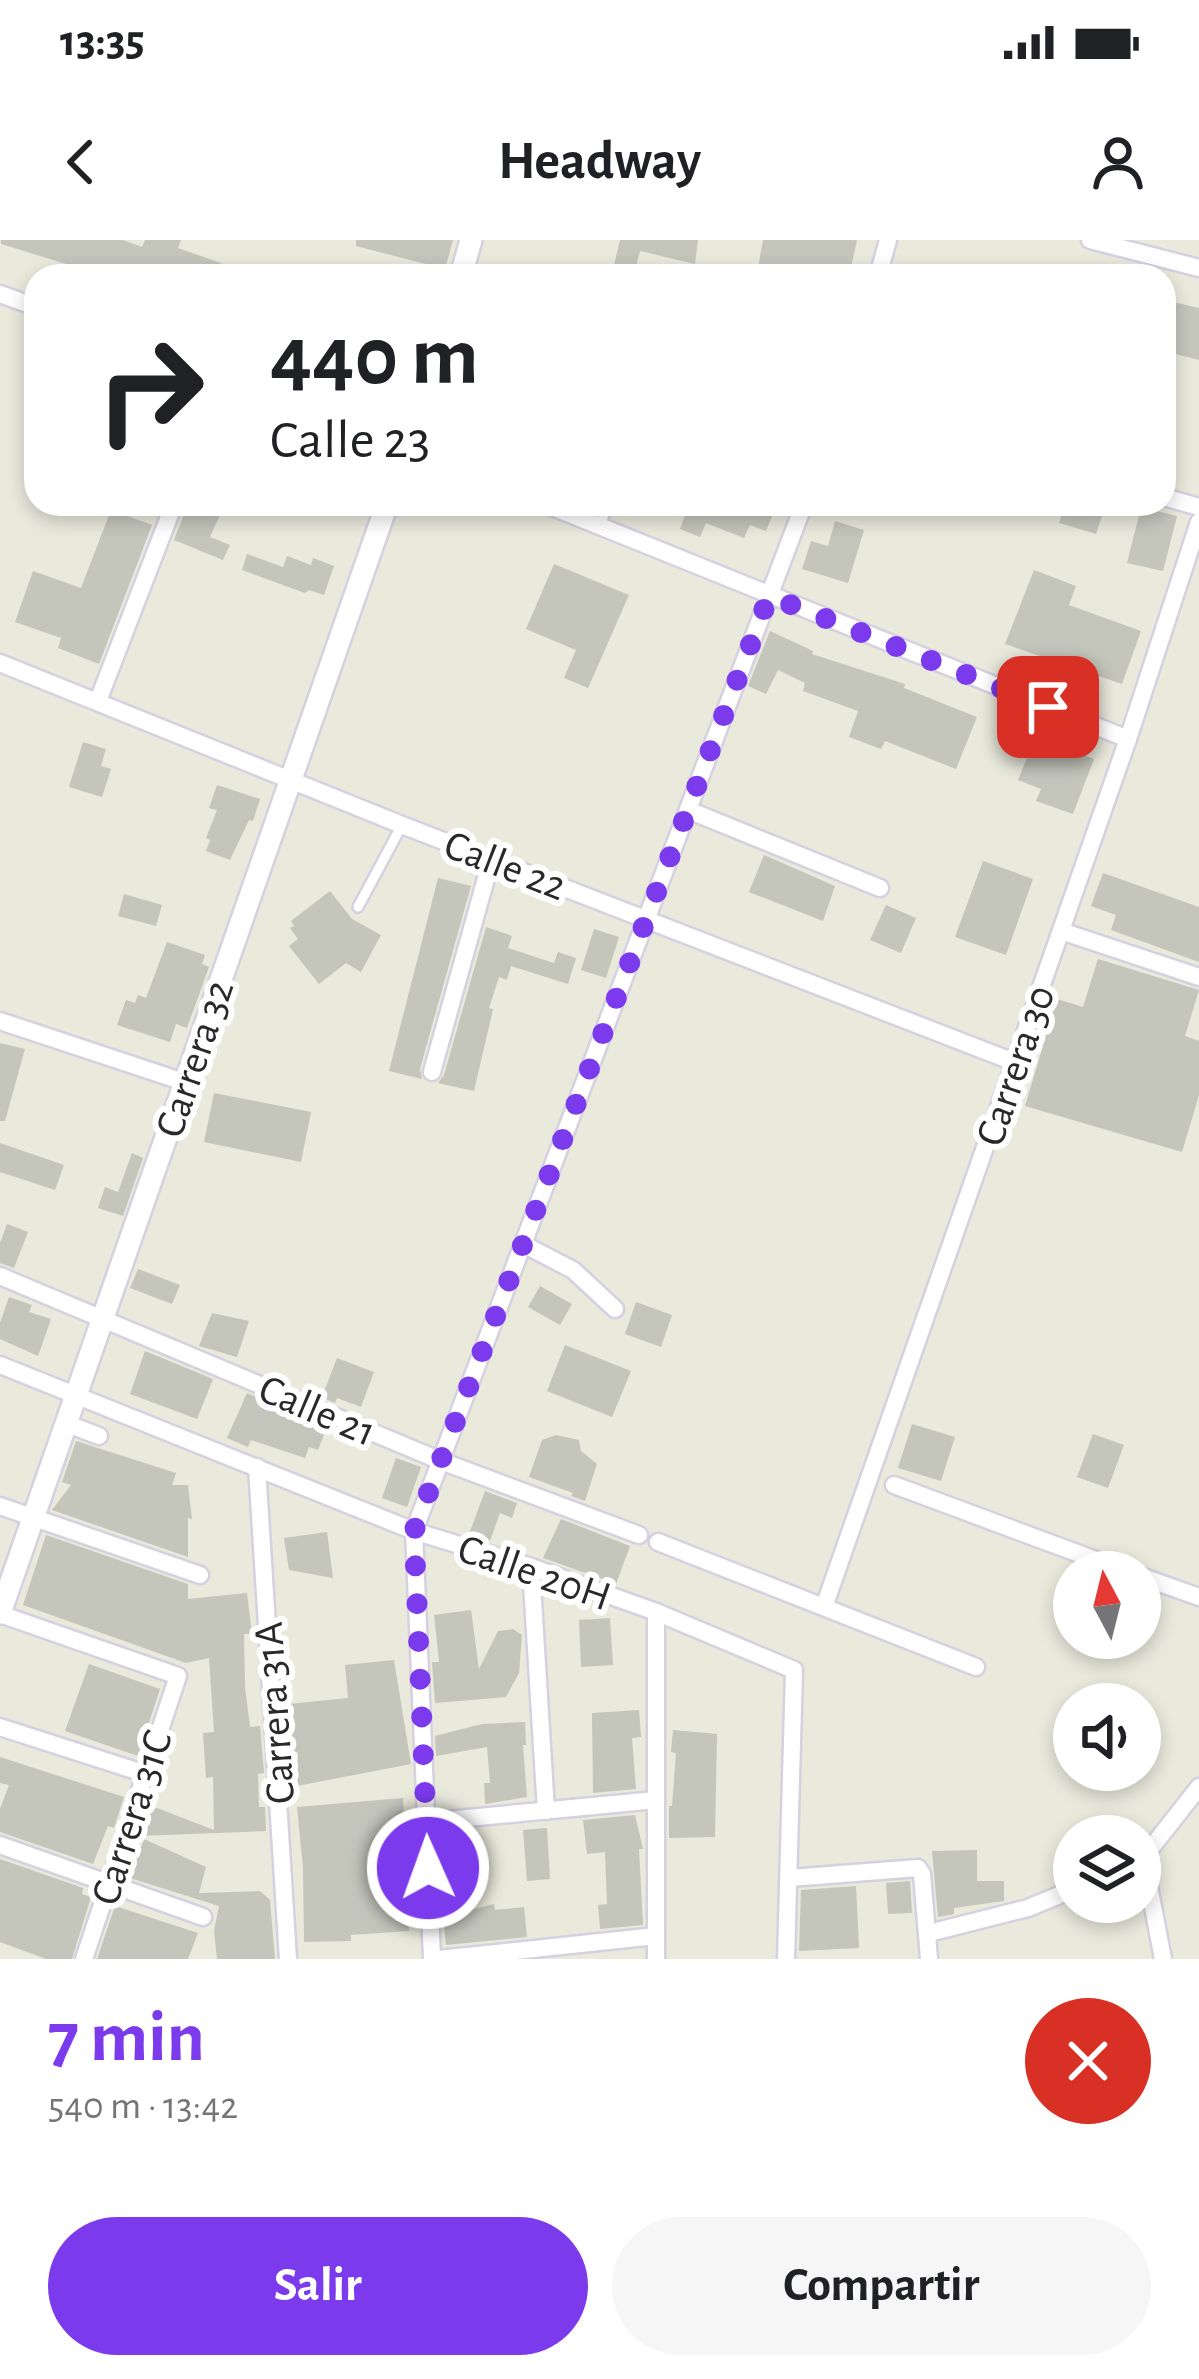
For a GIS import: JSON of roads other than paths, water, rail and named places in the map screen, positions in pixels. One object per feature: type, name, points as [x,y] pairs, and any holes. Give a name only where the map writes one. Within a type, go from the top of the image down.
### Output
[{"type":"street","points":[[1090,240],[1199,268]]},
{"type":"street","points":[[98,701],[169,516]]},
{"type":"street","name":"Carrera 32","points":[[0,1613],[383,516]]},
{"type":"street","points":[[575,516],[1129,739]]},
{"type":"street","points":[[656,1936],[435,1959],[414,1531],[799,516]]},
{"type":"street","name":"Carrera 30","points":[[824,1606],[1129,739],[1199,522]]},
{"type":"street","name":"Calle 22","points":[[0,663],[1014,1062]]},
{"type":"street","points":[[688,809],[880,888]]},
{"type":"street","points":[[432,1072],[492,857]]},
{"type":"street","points":[[1061,931],[1199,977]]},
{"type":"street","points":[[0,1021],[184,1082]]},
{"type":"street","points":[[524,1244],[573,1270],[614,1309]]},
{"type":"street","name":"Calle 21","points":[[0,1276],[441,1461],[639,1535]]},
{"type":"street","name":"Calle 20H","points":[[0,1365],[414,1531],[656,1612],[794,1670],[790,1878]]},
{"type":"street","points":[[65,1423],[99,1436]]},
{"type":"street","name":"Carrera 31A","points":[[257,1467],[288,1959]]},
{"type":"street","points":[[894,1486],[1071,1551]]},
{"type":"street","points":[[0,1506],[200,1575]]},
{"type":"street","points":[[658,1542],[976,1666]]},
{"type":"street","points":[[531,1567],[546,1810]]},
{"type":"street","points":[[1161,1583],[1199,1597]]},
{"type":"street","points":[[656,1612],[656,1959]]},
{"type":"street","name":"Carrera 31C","points":[[0,1613],[178,1676],[84,1959]]},
{"type":"street","points":[[0,1727],[143,1773]]},
{"type":"street","points":[[1161,1836],[1199,1787]]},
{"type":"street","points":[[426,1822],[656,1800]]},
{"type":"street","points":[[0,1845],[203,1917]]},
{"type":"street","points":[[786,1959],[790,1878],[918,1868],[929,1959]]},
{"type":"street","points":[[929,1933],[1053,1898]]},
{"type":"street","points":[[1155,1923],[1163,1959]]},
{"type":"lane","points":[[600,526],[604,516]]},
{"type":"lane","points":[[358,907],[402,825]]}]
